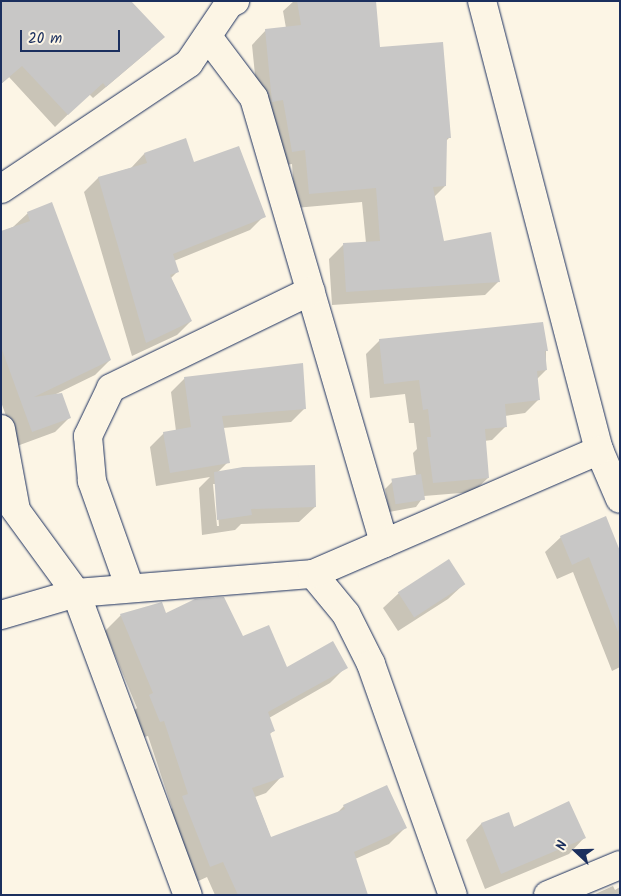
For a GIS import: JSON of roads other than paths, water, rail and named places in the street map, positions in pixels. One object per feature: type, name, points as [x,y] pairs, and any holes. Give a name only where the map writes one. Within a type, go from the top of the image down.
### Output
[{"type":"street","points":[[1,189],[189,63],[229,4],[235,1]]},
{"type":"street","points":[[482,1],[599,450],[620,499]]},
{"type":"street","points":[[208,37],[254,98],[384,543]]},
{"type":"street","points":[[130,588],[92,481],[88,436],[111,388],[311,291]]},
{"type":"street","points":[[1,429],[9,501],[76,593],[188,895]]},
{"type":"street","points":[[1,615],[76,593],[313,574],[599,450]]},
{"type":"street","points":[[313,574],[346,614],[371,664],[453,895]]},
{"type":"street","points":[[548,895],[620,866]]}]
